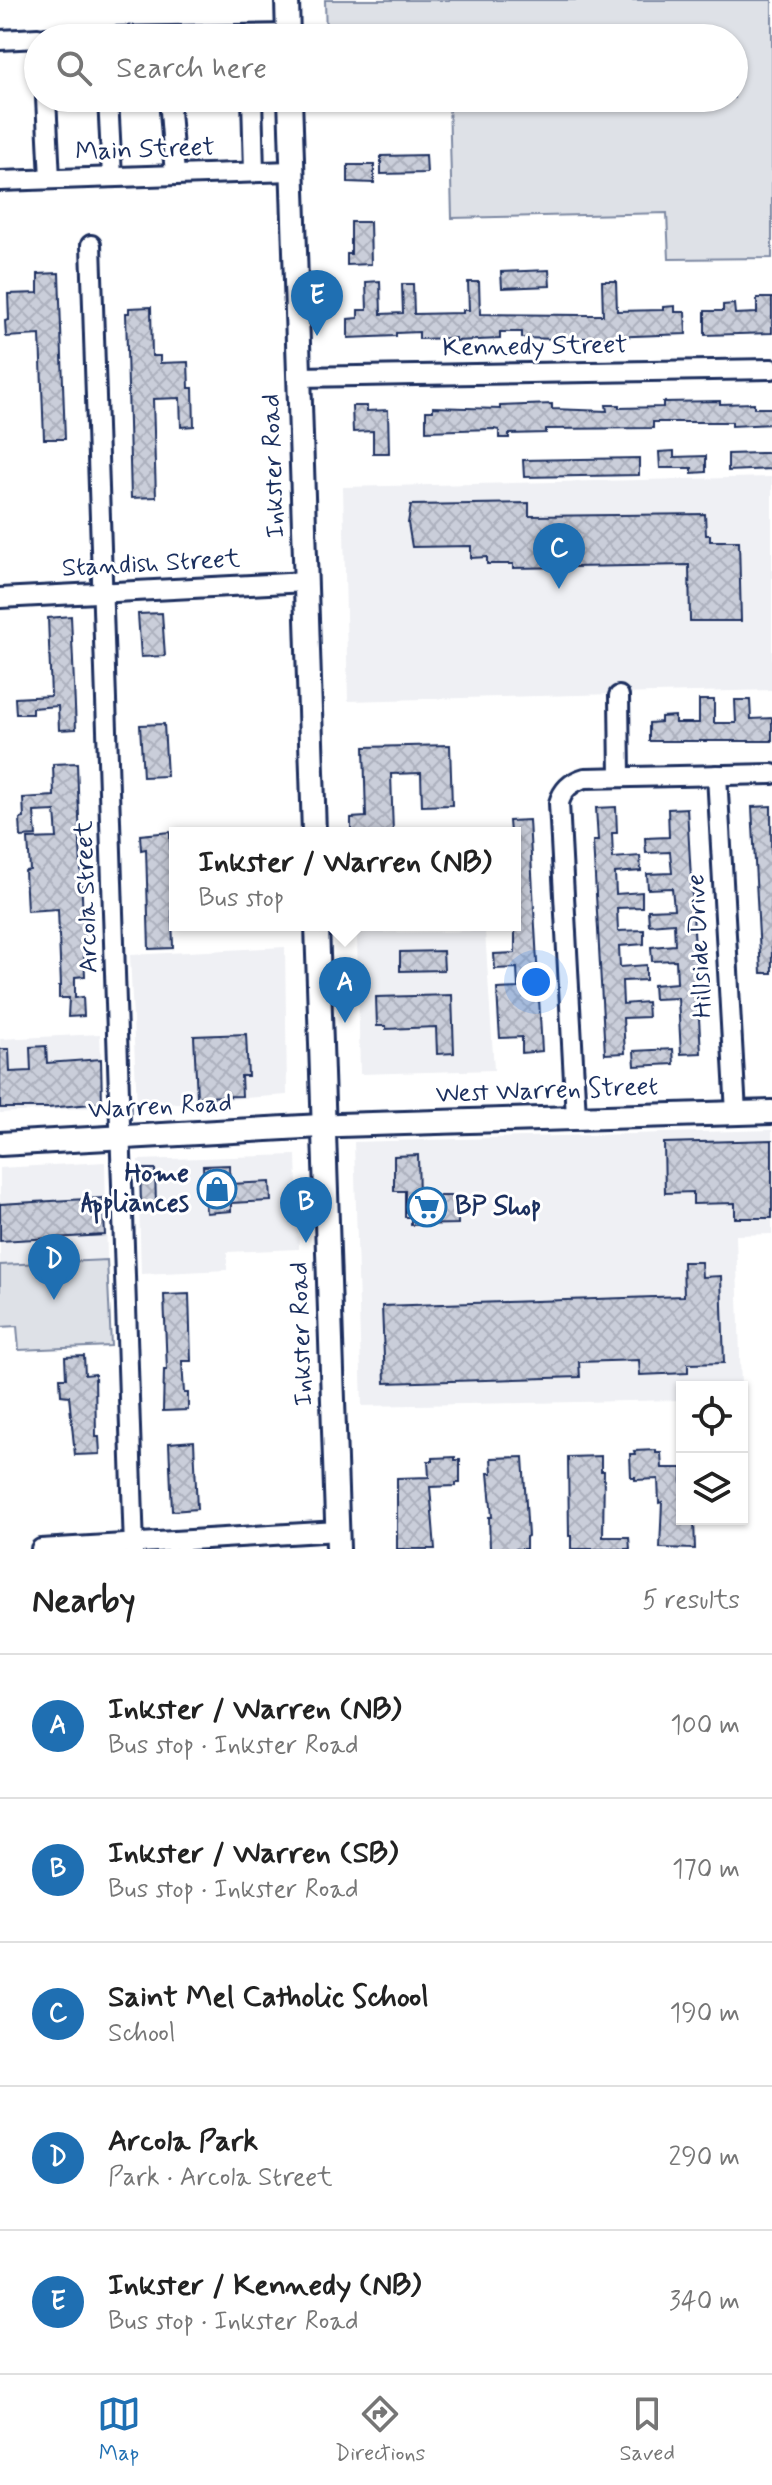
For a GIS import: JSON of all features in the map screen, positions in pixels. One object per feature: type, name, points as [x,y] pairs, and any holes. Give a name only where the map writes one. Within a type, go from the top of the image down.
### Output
[{"type":"main road","points":[[287,0],[288,24]]},
{"type":"main road","name":"Inkster Road","points":[[290,112],[314,827]]},
{"type":"main road","name":"Inkster Road","points":[[317,931],[338,1540]]},
{"type":"main road","name":"West Warren Street","points":[[323,1127],[772,1112]]},
{"type":"main road","name":"Warren Road","points":[[0,1144],[323,1127]]},
{"type":"street","points":[[0,40],[24,39]]},
{"type":"street","points":[[47,112],[50,179]]},
{"type":"street","points":[[109,112],[112,177]]},
{"type":"street","points":[[170,112],[175,175]]},
{"type":"street","points":[[252,112],[254,172]]},
{"type":"street","name":"Main Street","points":[[0,181],[292,171]]},
{"type":"street","name":"Arcola Street","points":[[91,245],[134,1546]]},
{"type":"street","name":"Kennedy Street","points":[[299,377],[772,369]]},
{"type":"street","name":"Standish Street","points":[[0,598],[306,582]]},
{"type":"street","points":[[619,696],[620,777]]},
{"type":"street","points":[[576,1117],[559,803],[565,790],[577,780],[772,774]]},
{"type":"street","name":"Hillside Drive","points":[[717,775],[736,1113]]},
{"type":"street","points":[[41,1549],[338,1540]]},
{"type":"shaded area","points":[[325,0],[772,0],[772,258],[669,259],[667,213],[452,218],[449,112],[748,112],[748,24],[326,24]]},
{"type":"shaded area","points":[[772,477],[772,690],[348,701],[343,487]]},
{"type":"shaded area","points":[[485,931],[494,1070],[360,1074],[357,933]]},
{"type":"shaded area","points":[[285,947],[287,1095],[137,1106],[130,955]]},
{"type":"shaded area","points":[[100,1034],[103,1107],[0,1113],[0,1039]]},
{"type":"shaded area","points":[[772,1130],[772,1234],[736,1235],[741,1381],[676,1381],[676,1400],[362,1406],[354,1142]]},
{"type":"shaded area","points":[[296,1155],[299,1249],[227,1252],[227,1270],[141,1274],[138,1160]]},
{"type":"shaded area","points":[[105,1162],[107,1260],[0,1265],[0,1168]]},
{"type":"shaded area","points":[[107,1260],[111,1346],[19,1350],[17,1326],[0,1327],[0,1265]]},
{"type":"building","points":[[426,155],[427,173],[381,174],[381,156]]},
{"type":"building","points":[[348,165],[374,165],[374,183],[348,182]]},
{"type":"building","points":[[351,222],[370,222],[371,264],[347,265],[347,254],[351,254]]},
{"type":"building","points":[[549,270],[550,286],[502,288],[501,272]]},
{"type":"building","points":[[59,273],[65,439],[44,439],[40,335],[6,337],[5,321],[9,320],[8,294],[38,293],[38,274]]},
{"type":"building","points":[[380,281],[381,314],[403,313],[402,284],[413,284],[414,314],[463,313],[463,310],[469,310],[468,282],[479,282],[480,314],[603,315],[602,281],[616,281],[617,311],[663,310],[663,307],[675,306],[675,312],[685,312],[686,334],[556,339],[522,338],[522,332],[500,332],[500,339],[455,341],[455,338],[419,339],[419,332],[348,338],[348,319],[358,318],[358,310],[367,310],[366,282]]},
{"type":"building","points":[[757,298],[772,298],[772,333],[705,335],[705,311],[723,311],[723,305],[734,304],[735,314],[757,313]]},
{"type":"building","points":[[151,307],[152,356],[160,356],[160,363],[188,362],[189,388],[193,388],[194,426],[181,427],[180,398],[153,399],[156,497],[131,498],[126,313],[129,313],[129,308]]},
{"type":"building","points":[[720,401],[720,404],[754,403],[754,408],[772,408],[772,424],[732,426],[732,422],[653,422],[653,428],[546,429],[546,433],[509,434],[509,438],[499,438],[499,430],[494,429],[426,431],[426,411],[433,411],[433,407],[500,409],[500,406],[552,404],[552,409],[607,411],[606,405],[619,405],[619,408],[663,407],[663,402]]},
{"type":"building","points":[[352,406],[367,406],[367,411],[388,410],[389,453],[373,453],[373,431],[353,432]]},
{"type":"building","points":[[674,451],[674,457],[706,456],[706,472],[692,473],[692,468],[660,468],[659,452]]},
{"type":"building","points":[[772,453],[772,469],[728,471],[728,454]]},
{"type":"building","points":[[639,458],[639,475],[524,477],[523,460]]},
{"type":"building","points":[[529,503],[529,516],[705,514],[706,535],[710,535],[710,541],[739,541],[741,621],[690,621],[689,565],[513,568],[513,564],[487,564],[487,557],[471,558],[471,546],[412,547],[408,523],[411,505]]},
{"type":"building","points":[[162,613],[165,656],[141,657],[138,614]]},
{"type":"building","points":[[71,616],[76,729],[59,730],[58,706],[32,708],[32,714],[16,714],[15,698],[51,696],[48,618]]},
{"type":"building","points":[[699,700],[714,700],[714,723],[736,723],[735,700],[750,700],[751,719],[772,718],[772,741],[649,741],[649,723],[661,722],[661,717],[675,716],[675,723],[699,723]]},
{"type":"building","points":[[164,724],[167,776],[143,777],[140,725]]},
{"type":"building","points":[[450,745],[452,805],[422,806],[421,773],[391,774],[393,827],[351,827],[351,818],[366,817],[364,747]]},
{"type":"building","points":[[77,763],[85,976],[75,977],[75,998],[83,997],[84,1016],[68,1017],[69,998],[59,998],[58,909],[27,911],[25,871],[30,870],[28,839],[57,838],[55,811],[34,812],[36,836],[21,837],[20,819],[24,818],[23,798],[54,796],[53,764]]},
{"type":"building","points":[[771,806],[772,973],[761,973],[752,807]]},
{"type":"building","points":[[616,807],[617,833],[612,833],[613,858],[640,856],[641,871],[615,873],[616,894],[642,892],[642,907],[617,908],[618,931],[644,930],[644,944],[619,946],[620,967],[646,965],[646,980],[622,981],[623,1004],[647,1002],[648,1017],[623,1018],[625,1053],[605,1054],[593,841],[598,841],[596,808]]},
{"type":"building","points":[[687,808],[701,1053],[681,1054],[678,998],[654,999],[653,985],[677,983],[676,960],[652,961],[651,947],[675,945],[674,923],[649,925],[648,910],[674,909],[672,888],[648,889],[647,874],[672,873],[670,852],[646,853],[645,838],[669,837],[668,809]]},
{"type":"building","points":[[529,820],[542,1051],[522,1053],[522,1037],[500,1038],[499,1024],[497,989],[518,988],[517,968],[495,969],[494,954],[515,953],[515,931],[521,931],[521,827],[510,827],[509,821]]},
{"type":"building","points":[[169,832],[169,931],[173,931],[173,948],[149,949],[146,849],[141,850],[140,835]]},
{"type":"building","points":[[443,951],[444,970],[400,971],[400,952]]},
{"type":"building","points":[[452,995],[454,1053],[437,1054],[436,1027],[386,1029],[386,1026],[377,1026],[376,997]]},
{"type":"building","points":[[246,1034],[248,1076],[241,1076],[242,1096],[197,1097],[194,1036]]},
{"type":"building","points":[[46,1046],[47,1063],[101,1059],[102,1103],[0,1108],[0,1049],[9,1049],[10,1072],[31,1071],[30,1047]]},
{"type":"building","points":[[673,1049],[674,1064],[635,1066],[634,1051]]},
{"type":"building","points":[[772,1140],[772,1218],[735,1218],[735,1203],[693,1204],[693,1192],[665,1193],[664,1143]]},
{"type":"building","points":[[418,1155],[419,1196],[457,1196],[458,1224],[411,1225],[411,1217],[405,1217],[405,1191],[394,1191],[394,1156]]},
{"type":"building","name":"Home Appliances","points":[[229,1165],[230,1184],[270,1182],[271,1201],[231,1203],[231,1211],[206,1213],[203,1166]]},
{"type":"building","points":[[140,1169],[155,1169],[156,1204],[141,1204]]},
{"type":"building","points":[[103,1198],[105,1235],[0,1241],[0,1204]]},
{"type":"building","points":[[683,1262],[701,1262],[702,1277],[721,1276],[724,1363],[688,1364],[688,1373],[640,1375],[639,1360],[579,1362],[580,1377],[385,1383],[382,1306],[684,1296]]},
{"type":"building","points":[[189,1294],[191,1361],[182,1361],[188,1410],[163,1411],[164,1370],[167,1370],[164,1295]]},
{"type":"building","points":[[84,1356],[85,1375],[95,1374],[96,1437],[99,1437],[100,1454],[75,1455],[69,1396],[61,1395],[60,1378],[66,1378],[65,1357]]},
{"type":"building","points":[[194,1441],[197,1509],[172,1511],[169,1443]]},
{"type":"building","points":[[656,1450],[656,1453],[661,1453],[662,1468],[676,1468],[676,1525],[694,1525],[695,1549],[660,1548],[662,1502],[659,1503],[658,1479],[635,1480],[631,1477],[630,1454],[635,1454],[634,1451]]},
{"type":"building","points":[[601,1456],[601,1471],[604,1471],[603,1537],[629,1537],[630,1549],[571,1549],[568,1457]]},
{"type":"building","points":[[455,1457],[455,1460],[460,1460],[460,1483],[456,1486],[430,1487],[435,1549],[397,1549],[397,1478],[429,1477],[428,1461]]},
{"type":"building","points":[[523,1457],[528,1536],[526,1549],[490,1549],[489,1517],[492,1517],[488,1473],[492,1473],[491,1458]]},
{"type":"place","name":"Inkster / Kennedy (NB)","points":[[317,336]]},
{"type":"place","name":"Saint Mel Catholic School","points":[[559,589]]},
{"type":"place","name":"Inkster / Warren (NB)","points":[[345,1023]]},
{"type":"place","name":"Home Appliances","points":[[217,1189]]},
{"type":"place","name":"BP Shop","points":[[427,1207]]},
{"type":"place","name":"Inkster / Warren (SB)","points":[[306,1243]]},
{"type":"place","name":"Arcola Park","points":[[54,1300]]}]
